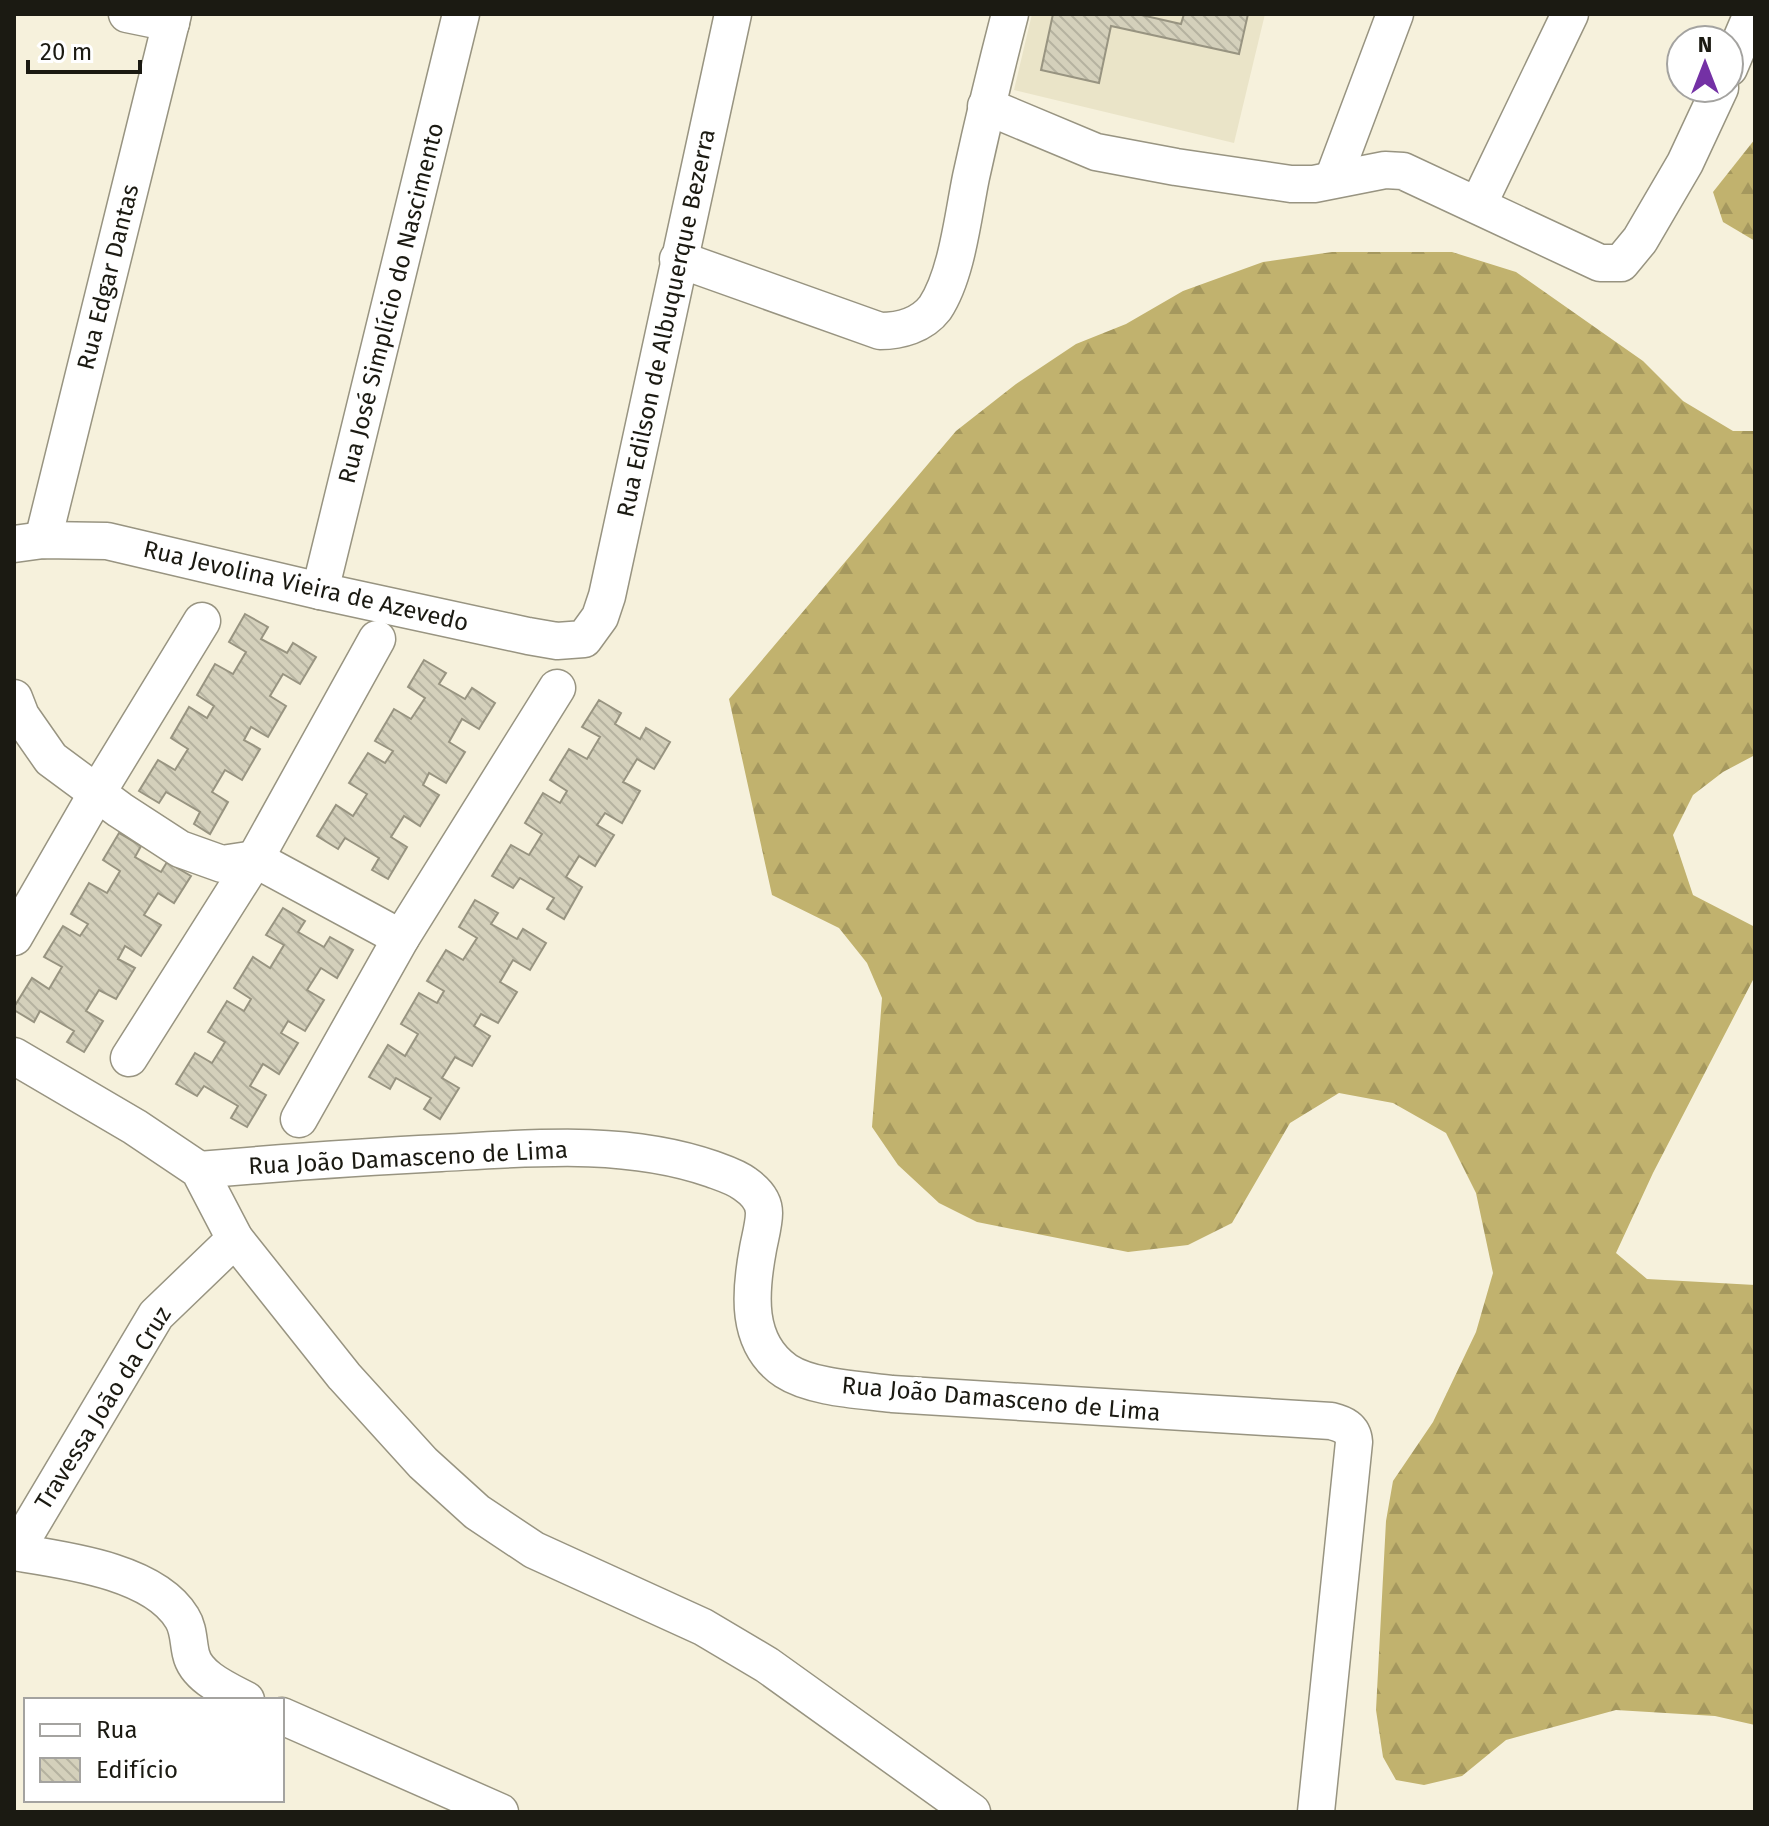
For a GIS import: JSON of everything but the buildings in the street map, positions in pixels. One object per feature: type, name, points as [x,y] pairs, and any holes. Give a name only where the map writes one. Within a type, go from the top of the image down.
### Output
[{"type":"street","points":[[127,14],[172,19]]},
{"type":"street","name":"Rua José Simplício do Nascimento","points":[[320,591],[461,14]]},
{"type":"street","name":"Rua Edilson de Albuquerque Bezerra","points":[[592,630],[607,596],[733,14]]},
{"type":"street","points":[[678,259],[880,331],[918,323],[934,308],[951,268],[986,106],[1010,14]]},
{"type":"street","points":[[1333,179],[1395,14]]},
{"type":"street","points":[[1478,205],[1570,14]]},
{"type":"street","name":"Rua Edgar Dantas","points":[[29,542],[172,19]]},
{"type":"street","points":[[986,106],[1096,152],[1291,184],[1314,184],[1385,170],[1403,171],[1600,263],[1621,263],[1640,240],[1685,163],[1713,104]]},
{"type":"street","name":"Rua Jevolina Vieira de Azevedo","points":[[29,542],[107,541],[320,591],[557,641],[584,639],[592,630]]},
{"type":"street","points":[[14,937],[202,621]]},
{"type":"street","points":[[129,1058],[255,859],[377,639]]},
{"type":"street","points":[[299,1119],[401,938],[557,688]]},
{"type":"street","points":[[14,698],[21,716],[51,759],[180,849],[222,864],[255,859],[401,938]]},
{"type":"street","points":[[14,1056],[135,1127],[199,1170],[235,1239],[344,1376],[423,1463],[477,1512],[534,1550],[703,1627],[767,1665],[972,1812]]},
{"type":"street","name":"Rua João Damasceno de Lima","points":[[199,1170],[332,1158],[526,1149],[627,1150],[694,1163],[743,1182],[760,1197],[764,1213],[752,1303],[755,1324],[762,1349],[787,1372],[843,1388],[892,1394],[1331,1421],[1346,1426],[1354,1442],[1316,1812]]},
{"type":"street","name":"Travessa João da Cruz","points":[[14,1552],[156,1315],[235,1239]]},
{"type":"street","points":[[14,1552],[74,1562],[140,1583],[170,1603],[182,1619],[194,1665],[204,1675],[243,1698]]},
{"type":"street","points":[[284,1717],[500,1812]]},
{"type":"shaded area","points":[[1032,14],[1265,14],[1234,143],[1014,90]]},
{"type":"green space","points":[[1755,139],[1755,241],[1723,222],[1713,192]]},
{"type":"green space","points":[[1332,252],[1452,252],[1516,272],[1643,361],[1683,401],[1733,431],[1755,431],[1755,755],[1723,772],[1693,795],[1673,835],[1693,895],[1755,927],[1755,976],[1653,1173],[1616,1253],[1647,1279],[1755,1285],[1755,1725],[1715,1716],[1616,1710],[1506,1740],[1462,1776],[1424,1785],[1396,1780],[1383,1757],[1376,1710],[1386,1521],[1393,1481],[1433,1422],[1476,1332],[1493,1273],[1476,1193],[1446,1133],[1393,1103],[1339,1093],[1290,1123],[1232,1223],[1188,1245],[1128,1252],[977,1222],[939,1203],[898,1165],[872,1127],[882,998],[867,963],[839,928],[772,895],[729,699],[956,431],[1016,384],[1076,344],[1126,324],[1183,291],[1263,262]]}]
